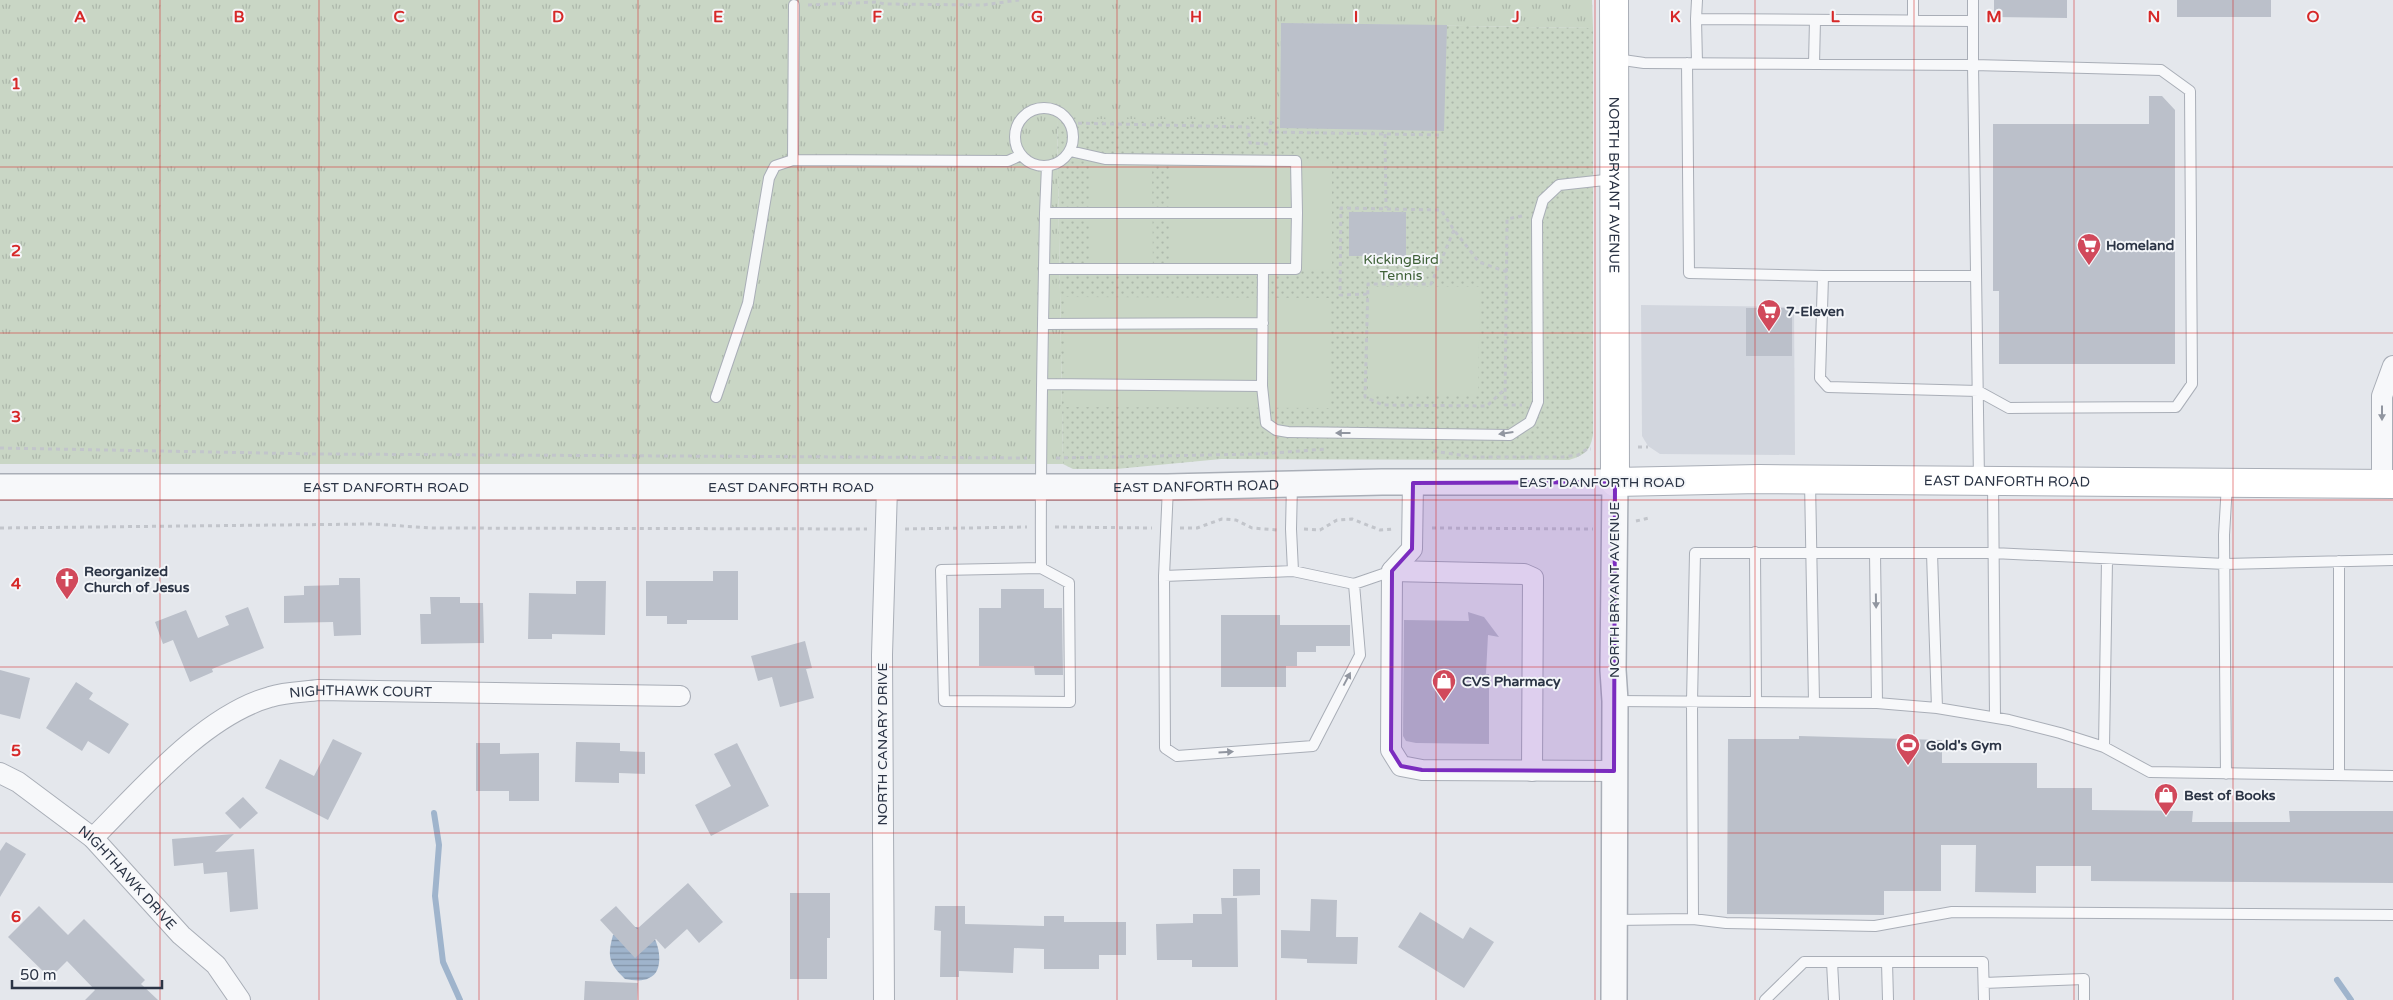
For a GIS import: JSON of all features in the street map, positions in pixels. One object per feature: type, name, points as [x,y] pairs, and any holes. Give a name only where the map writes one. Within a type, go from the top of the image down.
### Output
[{"type":"main road","name":"NORTH BRYANT AVENUE","points":[[1614,0],[1615,482]]},
{"type":"main road","name":"EAST DANFORTH ROAD","points":[[1615,482],[1810,480],[2388,484]]},
{"type":"street","points":[[2388,484],[2382,396],[2393,366]]},
{"type":"street","name":"EAST DANFORTH ROAD","points":[[0,487],[887,488],[1168,487],[1413,482],[1615,482]]},
{"type":"street","points":[[1413,482],[1412,549],[1392,571],[1391,750],[1401,766],[1422,770],[1614,771]]},
{"type":"street","name":"NORTH BRYANT AVENUE","points":[[1614,1000],[1615,701],[1613,670],[1615,482]]},
{"type":"street","name":"NORTH CANARY DRIVE","points":[[884,1000],[882,655],[887,488]]},
{"type":"street","points":[[1392,571],[1524,574],[1533,578],[1532,771]]},
{"type":"street","name":"NIGHTHAWK COURT","points":[[93,838],[177,754],[228,715],[270,697],[319,690],[680,696]]},
{"type":"street","name":"NIGHTHAWK DRIVE","points":[[0,773],[18,782],[93,838],[181,935],[216,966],[240,1000]]},
{"type":"lane","points":[[1697,0],[1692,63],[1689,273],[1823,276],[1976,276]]},
{"type":"lane","points":[[1913,0],[1913,20]]},
{"type":"lane","points":[[1973,0],[1978,391],[1993,553],[1995,717]]},
{"type":"lane","points":[[794,5],[794,160]]},
{"type":"lane","points":[[1696,19],[1973,21]]},
{"type":"lane","points":[[1814,64],[1816,20]]},
{"type":"lane","points":[[1615,58],[1644,63],[1973,65],[2161,70],[2190,91],[2192,384],[2176,407],[2009,408],[1978,391],[1828,387],[1820,378],[1823,276]]},
{"type":"lane","points":[[1047,108],[1064,116],[1070,123],[1073,132],[1070,151],[1064,158],[1047,166],[1037,166],[1020,156],[1014,137],[1016,127],[1028,112],[1047,108]]},
{"type":"lane","points":[[1044,269],[1296,270],[1296,161],[1105,159],[1070,151]]},
{"type":"lane","points":[[716,397],[748,303],[769,178],[775,166],[794,160],[1008,161],[1020,156]]},
{"type":"lane","points":[[1041,568],[1047,166]]},
{"type":"lane","points":[[1263,270],[1262,386],[1266,423],[1276,430],[1288,432],[1510,435],[1530,422],[1538,402],[1538,220],[1543,200],[1559,185],[1614,179]]},
{"type":"lane","points":[[1045,213],[1297,213]]},
{"type":"lane","points":[[1044,324],[1263,323]]},
{"type":"lane","points":[[1043,384],[1262,386]]},
{"type":"lane","points":[[1810,480],[1814,702]]},
{"type":"lane","points":[[2226,774],[2224,535],[2227,483]]},
{"type":"lane","points":[[1292,484],[1291,529],[1293,571]]},
{"type":"lane","points":[[1168,487],[1164,576],[1165,748],[1177,756],[1313,746],[1360,655],[1354,584]]},
{"type":"lane","points":[[1755,552],[1756,702]]},
{"type":"lane","points":[[1693,919],[1692,702],[1695,553],[1993,553],[2107,560],[2225,564],[2393,560]]},
{"type":"lane","points":[[1875,553],[1877,703]]},
{"type":"lane","points":[[1932,553],[1937,708]]},
{"type":"lane","points":[[2104,747],[2107,560]]},
{"type":"lane","points":[[2339,561],[2339,775]]},
{"type":"lane","points":[[1041,568],[1069,583],[1070,702],[944,701],[941,570],[1041,568]]},
{"type":"lane","points":[[1164,576],[1293,571],[1354,584],[1392,571]]},
{"type":"lane","points":[[1615,701],[1877,703],[1937,708],[1995,717],[2104,747],[2150,772],[2393,776]]},
{"type":"lane","points":[[1613,920],[1693,919],[1726,923],[1875,926],[1952,912],[2393,915]]},
{"type":"lane","points":[[1765,1000],[1804,962],[1983,962],[1984,1000]]},
{"type":"lane","points":[[1832,962],[1834,1000]]},
{"type":"lane","points":[[1887,962],[1888,1000]]},
{"type":"lane","points":[[1984,983],[2084,980],[2084,1000]]},
{"type":"path","points":[[794,5],[876,1],[885,4],[1019,0]]},
{"type":"path","points":[[1271,121],[1270,132],[1442,134]]},
{"type":"path","points":[[1070,123],[1248,127],[1250,143],[1279,144]]},
{"type":"path","points":[[1386,208],[1388,133]]},
{"type":"path","points":[[1367,294],[1340,295],[1341,208],[1441,210],[1454,230],[1480,262],[1507,272]]},
{"type":"path","points":[[1522,216],[1507,219],[1505,405],[1523,405]]},
{"type":"path","points":[[1454,230],[1431,284],[1368,284],[1365,398],[1383,405],[1487,406],[1505,390]]},
{"type":"path","points":[[0,448],[318,454],[1042,458],[1259,454],[1334,449]]},
{"type":"path","points":[[1431,450],[1474,457],[1563,457],[1578,455],[1587,449]]},
{"type":"path","points":[[0,528],[371,524],[433,528],[1197,528],[1222,519],[1236,520],[1252,528],[1320,530],[1336,520],[1352,519],[1380,530],[1412,528],[1592,529]]},
{"type":"highlighted area","points":[[1615,482],[1614,771],[1422,770],[1401,766],[1391,750],[1392,571],[1412,549],[1413,483]]},
{"type":"shaded area","points":[[1641,305],[1794,307],[1795,455],[1660,454],[1648,446],[1642,436]]},
{"type":"green space","points":[[0,0],[1592,0],[1593,28],[1281,23],[1280,119],[1057,119],[1063,464],[0,464]]},
{"type":"green space","name":"KickingBird Tennis","points":[[1281,23],[1593,28],[1593,435],[1586,452],[1569,460],[1221,459],[1116,469],[1073,469],[1063,464],[1057,119],[1279,119]]},
{"type":"green space","points":[[1089,158],[1152,158],[1153,276],[1089,276]]},
{"type":"green space","points":[[1169,159],[1332,161],[1332,270],[1169,268]]},
{"type":"green space","points":[[1368,287],[1480,287],[1478,396],[1368,396]]},
{"type":"green space","points":[[1064,297],[1331,298],[1331,408],[1064,407]]},
{"type":"water","points":[[631,926],[650,932],[658,949],[659,963],[657,970],[654,975],[643,980],[625,979],[611,959],[610,949],[613,935]]},
{"type":"building","points":[[1994,0],[2067,0],[2067,18],[1994,17]]},
{"type":"building","points":[[2177,0],[2271,0],[2271,17],[2177,17]]},
{"type":"building","points":[[1281,23],[1447,25],[1444,131],[1280,128]]},
{"type":"building","points":[[2149,96],[2162,96],[2175,110],[2175,364],[1999,364],[1999,291],[1993,291],[1993,124],[2149,124]]},
{"type":"building","points":[[1349,212],[1406,212],[1406,256],[1349,256]]},
{"type":"building","name":"7-Eleven","points":[[1746,308],[1792,308],[1792,356],[1746,356]]},
{"type":"building","points":[[713,571],[738,571],[738,620],[687,620],[687,624],[667,624],[667,616],[646,616],[646,581],[713,581]]},
{"type":"building","points":[[339,578],[360,578],[361,635],[334,636],[333,622],[284,623],[284,596],[304,595],[304,586],[339,585]]},
{"type":"building","points":[[576,581],[606,581],[605,635],[552,634],[552,639],[528,639],[529,593],[576,594]]},
{"type":"building","points":[[1001,589],[1044,589],[1044,608],[1062,608],[1063,675],[1035,675],[1034,666],[979,666],[979,608],[1001,608]]},
{"type":"building","points":[[430,597],[460,597],[460,603],[483,603],[484,643],[421,644],[420,614],[431,614]]},
{"type":"building","points":[[248,607],[264,648],[212,669],[213,672],[190,682],[173,640],[163,644],[155,622],[186,610],[198,638],[229,625],[225,616]]},
{"type":"building","name":"CVS Pharmacy","points":[[1468,612],[1484,617],[1499,637],[1488,635],[1486,674],[1489,674],[1489,744],[1416,743],[1406,741],[1403,736],[1404,620],[1469,621]]},
{"type":"building","points":[[1221,615],[1280,615],[1280,625],[1350,625],[1350,646],[1316,646],[1316,652],[1297,652],[1297,666],[1286,666],[1286,687],[1221,687]]},
{"type":"building","points":[[805,641],[812,668],[806,669],[814,698],[780,707],[772,677],[758,681],[751,656]]},
{"type":"building","points":[[0,670],[30,678],[20,719],[0,714]]},
{"type":"building","points":[[76,682],[93,693],[89,699],[129,724],[109,754],[88,741],[82,751],[46,728]]},
{"type":"building","points":[[1799,736],[1942,740],[1942,763],[2037,763],[2037,788],[2092,788],[2092,810],[2193,811],[2192,822],[2290,822],[2289,811],[2393,811],[2393,883],[2091,881],[2091,866],[2036,866],[2036,893],[1975,892],[1976,845],[1941,845],[1941,891],[1884,891],[1884,915],[1727,914],[1728,739],[1799,739]]},
{"type":"building","points":[[333,739],[362,753],[328,820],[265,788],[280,759],[314,776]]},
{"type":"building","points":[[576,742],[620,743],[620,751],[645,752],[645,774],[619,773],[619,783],[575,782]]},
{"type":"building","points":[[476,743],[500,743],[500,754],[539,753],[539,801],[509,801],[509,791],[476,791]]},
{"type":"building","points":[[737,743],[769,806],[711,836],[695,805],[731,786],[714,754]]},
{"type":"building","points":[[243,797],[258,813],[240,829],[225,813]]},
{"type":"building","points":[[234,834],[215,852],[254,849],[258,909],[230,912],[227,872],[204,874],[203,863],[174,866],[172,839]]},
{"type":"building","points":[[6,842],[26,854],[0,897],[0,851]]},
{"type":"building","points":[[1233,869],[1260,869],[1260,895],[1233,896]]},
{"type":"building","points":[[688,883],[723,922],[699,943],[687,929],[665,949],[656,939],[635,958],[600,920],[616,906],[637,929]]},
{"type":"building","points":[[790,893],[830,893],[830,938],[827,938],[827,979],[790,979]]},
{"type":"building","points":[[1221,898],[1237,898],[1238,967],[1192,967],[1192,960],[1157,960],[1156,924],[1193,923],[1193,914],[1222,914]]},
{"type":"building","points":[[1311,899],[1337,900],[1336,937],[1358,937],[1357,964],[1307,963],[1307,959],[1281,958],[1281,930],[1310,931]]},
{"type":"building","points":[[39,906],[68,935],[84,919],[145,980],[141,984],[158,1000],[85,1000],[95,990],[67,961],[50,978],[8,937]]},
{"type":"building","points":[[935,906],[965,906],[965,924],[1044,926],[1044,916],[1064,916],[1064,922],[1126,922],[1126,955],[1099,955],[1099,969],[1044,969],[1044,949],[1014,948],[1013,973],[959,971],[959,977],[940,977],[941,931],[934,930]]},
{"type":"building","points":[[1420,912],[1463,939],[1470,927],[1494,942],[1464,988],[1398,947]]},
{"type":"building","points":[[585,981],[638,983],[637,1000],[584,1000]]},
{"type":"waterway","points":[[434,813],[439,845],[435,896],[443,962],[460,1000]]},
{"type":"waterway","points":[[2337,980],[2351,1000]]},
{"type":"place","name":"Homeland","points":[[2089,266]]},
{"type":"place","name":"7-Eleven","points":[[1769,332]]},
{"type":"place","name":"Reorganized Church of Jesus","points":[[67,600]]},
{"type":"place","name":"CVS Pharmacy","points":[[1444,702]]},
{"type":"place","name":"Gold's Gym","points":[[1908,766]]},
{"type":"place","name":"Best of Books","points":[[2166,816]]}]
